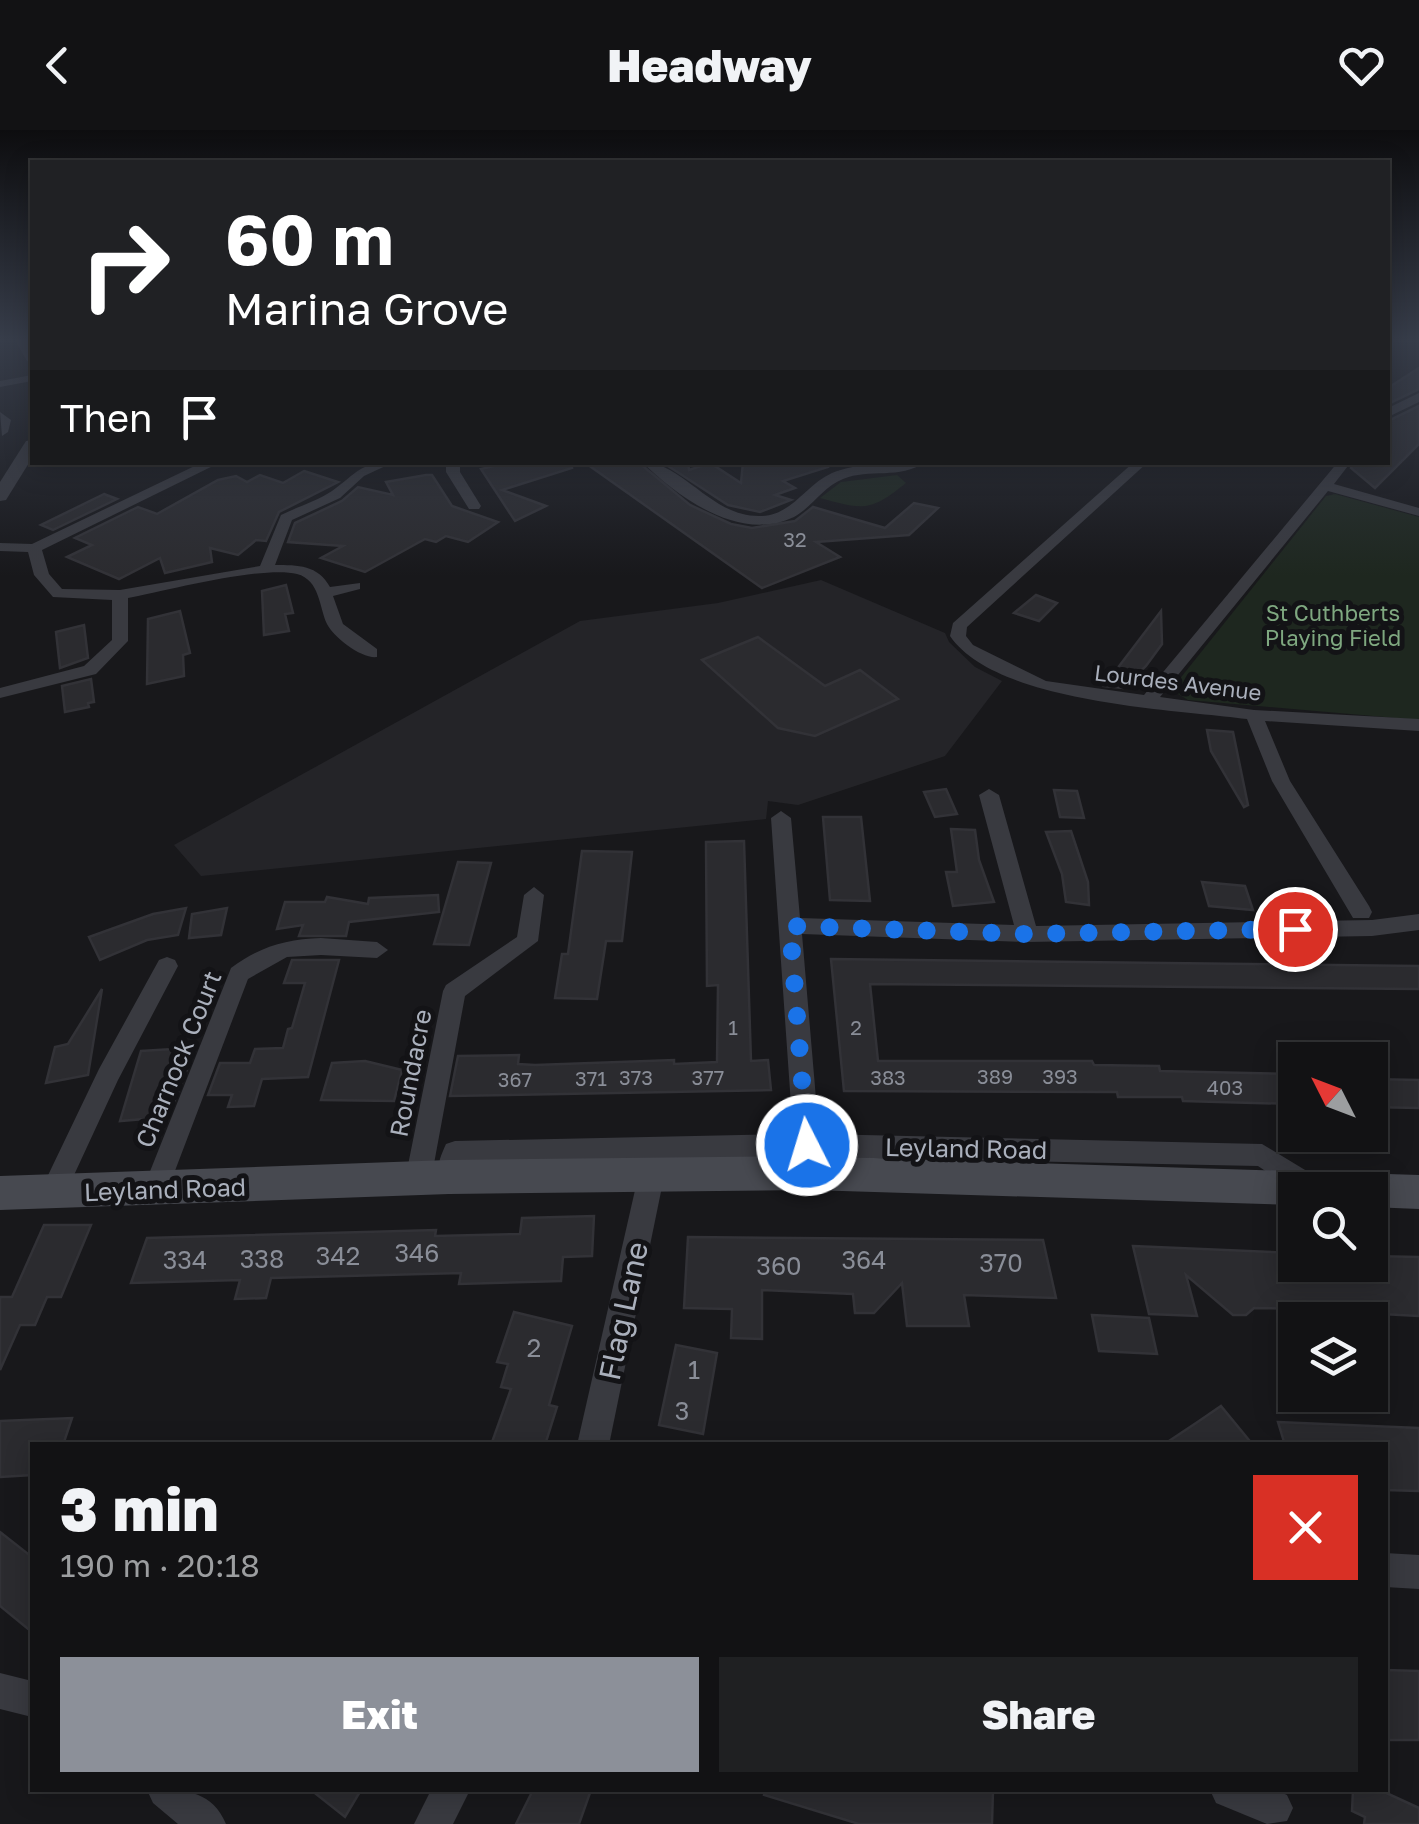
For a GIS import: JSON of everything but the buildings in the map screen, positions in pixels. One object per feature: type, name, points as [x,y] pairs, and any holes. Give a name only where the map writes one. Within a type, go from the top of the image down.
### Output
[{"type":"main road","name":"Leyland Road","points":[[0,1193],[651,1176],[808,1159],[1278,1186]]},
{"type":"main road","points":[[1388,1191],[1419,1192]]},
{"type":"street","points":[[0,496],[30,449]]},
{"type":"street","points":[[0,547],[34,548],[209,465]]},
{"type":"street","points":[[266,568],[286,518],[334,495],[359,473],[380,465]]},
{"type":"street","points":[[453,465],[453,472],[474,506]]},
{"type":"street","points":[[652,465],[726,515],[758,523],[786,515],[835,477],[914,465]]},
{"type":"street","name":"Lourdes Avenue","points":[[1139,465],[959,626],[958,636],[967,649],[1042,686],[1254,715],[1419,725]]},
{"type":"street","points":[[1146,703],[1342,465]]},
{"type":"street","points":[[1324,486],[1419,512]]},
{"type":"street","points":[[34,548],[42,575],[58,594],[120,595],[266,568],[301,569],[321,582],[336,626],[371,653]]},
{"type":"street","points":[[324,592],[355,586]]},
{"type":"street","points":[[0,693],[90,670],[120,641],[120,595]]},
{"type":"street","points":[[1254,715],[1280,781],[1362,912]]},
{"type":"street","points":[[988,794],[1027,934]]},
{"type":"street","points":[[782,818],[808,1159]]},
{"type":"street","name":"Roundacre","points":[[433,1179],[454,991],[526,941],[534,895]]},
{"type":"street","points":[[790,926],[1027,934],[1372,928],[1419,922]]},
{"type":"street","name":"Charnock Court","points":[[156,1188],[239,974],[260,954],[283,947],[377,950]]},
{"type":"street","points":[[53,1192],[108,1076],[167,966]]},
{"type":"street","name":"Leyland Road","points":[[433,1179],[455,1152],[808,1159]]},
{"type":"street","name":"Flag Lane","points":[[594,1442],[651,1176]]},
{"type":"street","points":[[1388,1570],[1419,1572]]},
{"type":"street","points":[[0,1691],[30,1698]]},
{"type":"street","points":[[168,1792],[206,1824]]},
{"type":"street","points":[[433,1824],[450,1792]]},
{"type":"street","points":[[1234,1792],[1274,1807]]},
{"type":"shaded area","points":[[821,580],[945,633],[975,667],[1002,681],[945,756],[798,805],[768,801],[766,819],[201,876],[174,845],[580,621],[718,603]]},
{"type":"green space","points":[[897,475],[906,483],[875,504],[847,505],[820,498],[841,482]]},
{"type":"green space","name":"St Cuthberts Playing Field","points":[[1335,494],[1419,517],[1419,720],[1188,700],[1178,694],[1174,686],[1326,496]]},
{"type":"route","points":[[807,1145],[790,926],[1027,934],[1295,929]]}]
